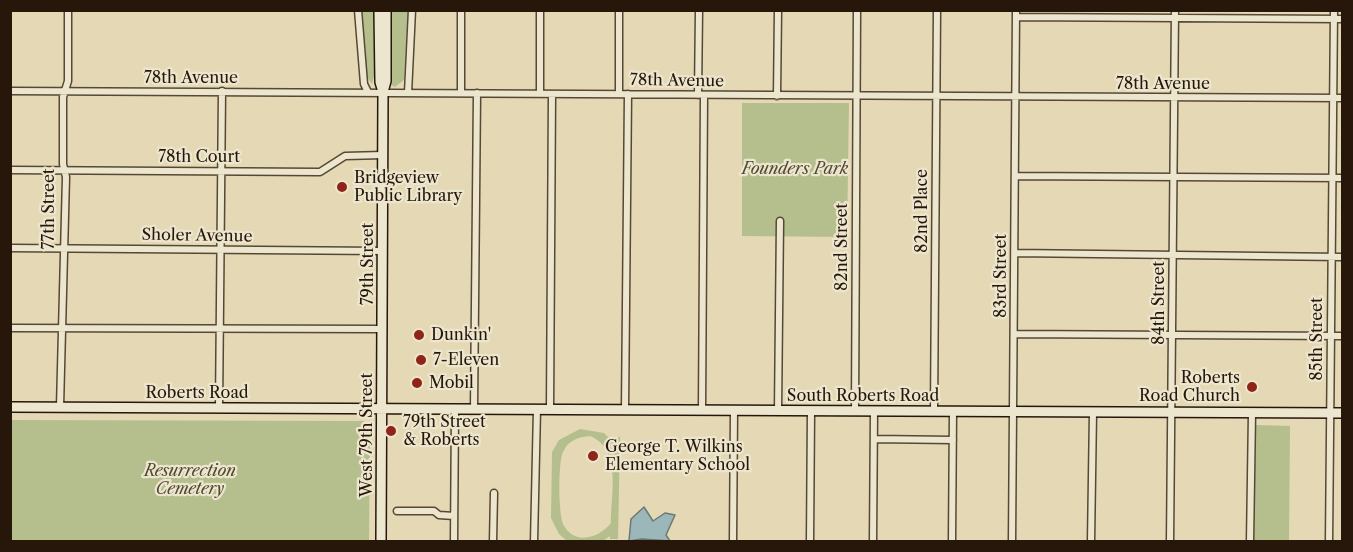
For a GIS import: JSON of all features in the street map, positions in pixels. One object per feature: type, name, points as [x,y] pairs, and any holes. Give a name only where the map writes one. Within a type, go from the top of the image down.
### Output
[{"type":"street","name":"77th Street","points":[[60,407],[68,10]]},
{"type":"street","points":[[358,10],[364,84],[368,92]]},
{"type":"street","name":"79th Street","points":[[380,10],[380,82],[383,92]]},
{"type":"street","name":"79th Street","points":[[382,329],[383,92],[386,81],[386,10]]},
{"type":"street","points":[[408,93],[412,10]]},
{"type":"street","points":[[461,10],[461,93]]},
{"type":"street","points":[[540,10],[540,93]]},
{"type":"street","points":[[619,10],[619,94]]},
{"type":"street","points":[[699,10],[702,410]]},
{"type":"street","points":[[777,96],[778,10]]},
{"type":"street","name":"82nd Street","points":[[855,411],[857,10]]},
{"type":"street","name":"82nd Place","points":[[934,411],[937,10]]},
{"type":"street","name":"85th Street","points":[[1329,542],[1334,10]]},
{"type":"street","points":[[1016,14],[1175,14],[1342,19]]},
{"type":"street","name":"83rd Street","points":[[1012,542],[1016,14]]},
{"type":"street","name":"84th Street","points":[[1170,542],[1175,14]]},
{"type":"street","name":"78th Avenue","points":[[10,91],[1342,98]]},
{"type":"street","points":[[219,408],[222,91]]},
{"type":"street","points":[[474,409],[477,93]]},
{"type":"street","points":[[550,409],[552,93]]},
{"type":"street","points":[[625,410],[628,94]]},
{"type":"street","name":"78th Court","points":[[10,170],[320,172],[345,156],[383,155]]},
{"type":"street","points":[[1015,176],[1342,178]]},
{"type":"street","points":[[778,411],[780,221]]},
{"type":"street","name":"Sholer Avenue","points":[[10,248],[382,251]]},
{"type":"street","points":[[1015,253],[1342,257]]},
{"type":"street","points":[[10,328],[382,329]]},
{"type":"street","name":"West 79th Street","points":[[381,542],[382,329]]},
{"type":"street","points":[[1014,334],[1342,336]]},
{"type":"street","name":"Roberts Road","points":[[10,407],[382,408]]},
{"type":"street","name":"South Roberts Road","points":[[382,408],[1342,414]]},
{"type":"street","points":[[454,542],[455,409]]},
{"type":"street","points":[[534,542],[537,409]]},
{"type":"street","points":[[733,542],[734,410]]},
{"type":"street","points":[[810,542],[811,411]]},
{"type":"street","points":[[873,542],[874,411]]},
{"type":"street","points":[[952,542],[953,411]]},
{"type":"street","points":[[1091,542],[1093,412]]},
{"type":"street","points":[[1250,542],[1252,413]]},
{"type":"street","points":[[874,439],[953,440]]},
{"type":"street","points":[[494,493],[494,542]]},
{"type":"street","points":[[397,510],[434,511],[439,515],[454,516]]},
{"type":"green space","points":[[360,11],[374,11],[372,84],[367,77]]},
{"type":"green space","points":[[391,11],[408,11],[404,80],[395,87],[391,85]]},
{"type":"green space","name":"Founders Park","points":[[742,103],[849,103],[847,237],[742,236]]},
{"type":"green space","name":"Resurrection Cemetery","points":[[11,420],[364,421],[370,427],[369,541],[11,541]]},
{"type":"green space","points":[[1255,425],[1290,426],[1289,541],[1254,541]]},
{"type":"green space","points":[[580,429],[604,433],[611,440],[612,437],[620,437],[618,539],[610,539],[610,536],[603,541],[567,541],[559,534],[551,518],[552,452],[559,440]],"holes":[[[590,436],[600,442],[611,462],[613,486],[611,523],[601,532],[581,538],[569,532],[562,520],[559,489],[561,458],[568,445],[578,438]]]},
{"type":"water","points":[[644,507],[653,521],[665,513],[675,515],[666,535],[670,541],[642,539],[629,541],[631,519]]},
{"type":"place","name":"Bridgeview Public Library","points":[[342,187]]},
{"type":"place","name":"Dunkin'","points":[[419,335]]},
{"type":"place","name":"7-Eleven","points":[[421,360]]},
{"type":"place","name":"Mobil","points":[[417,383]]},
{"type":"place","name":"Roberts Road Church","points":[[1252,387]]},
{"type":"place","name":"79th Street & Roberts","points":[[391,431]]},
{"type":"place","name":"George T. Wilkins Elementary School","points":[[593,456]]}]
